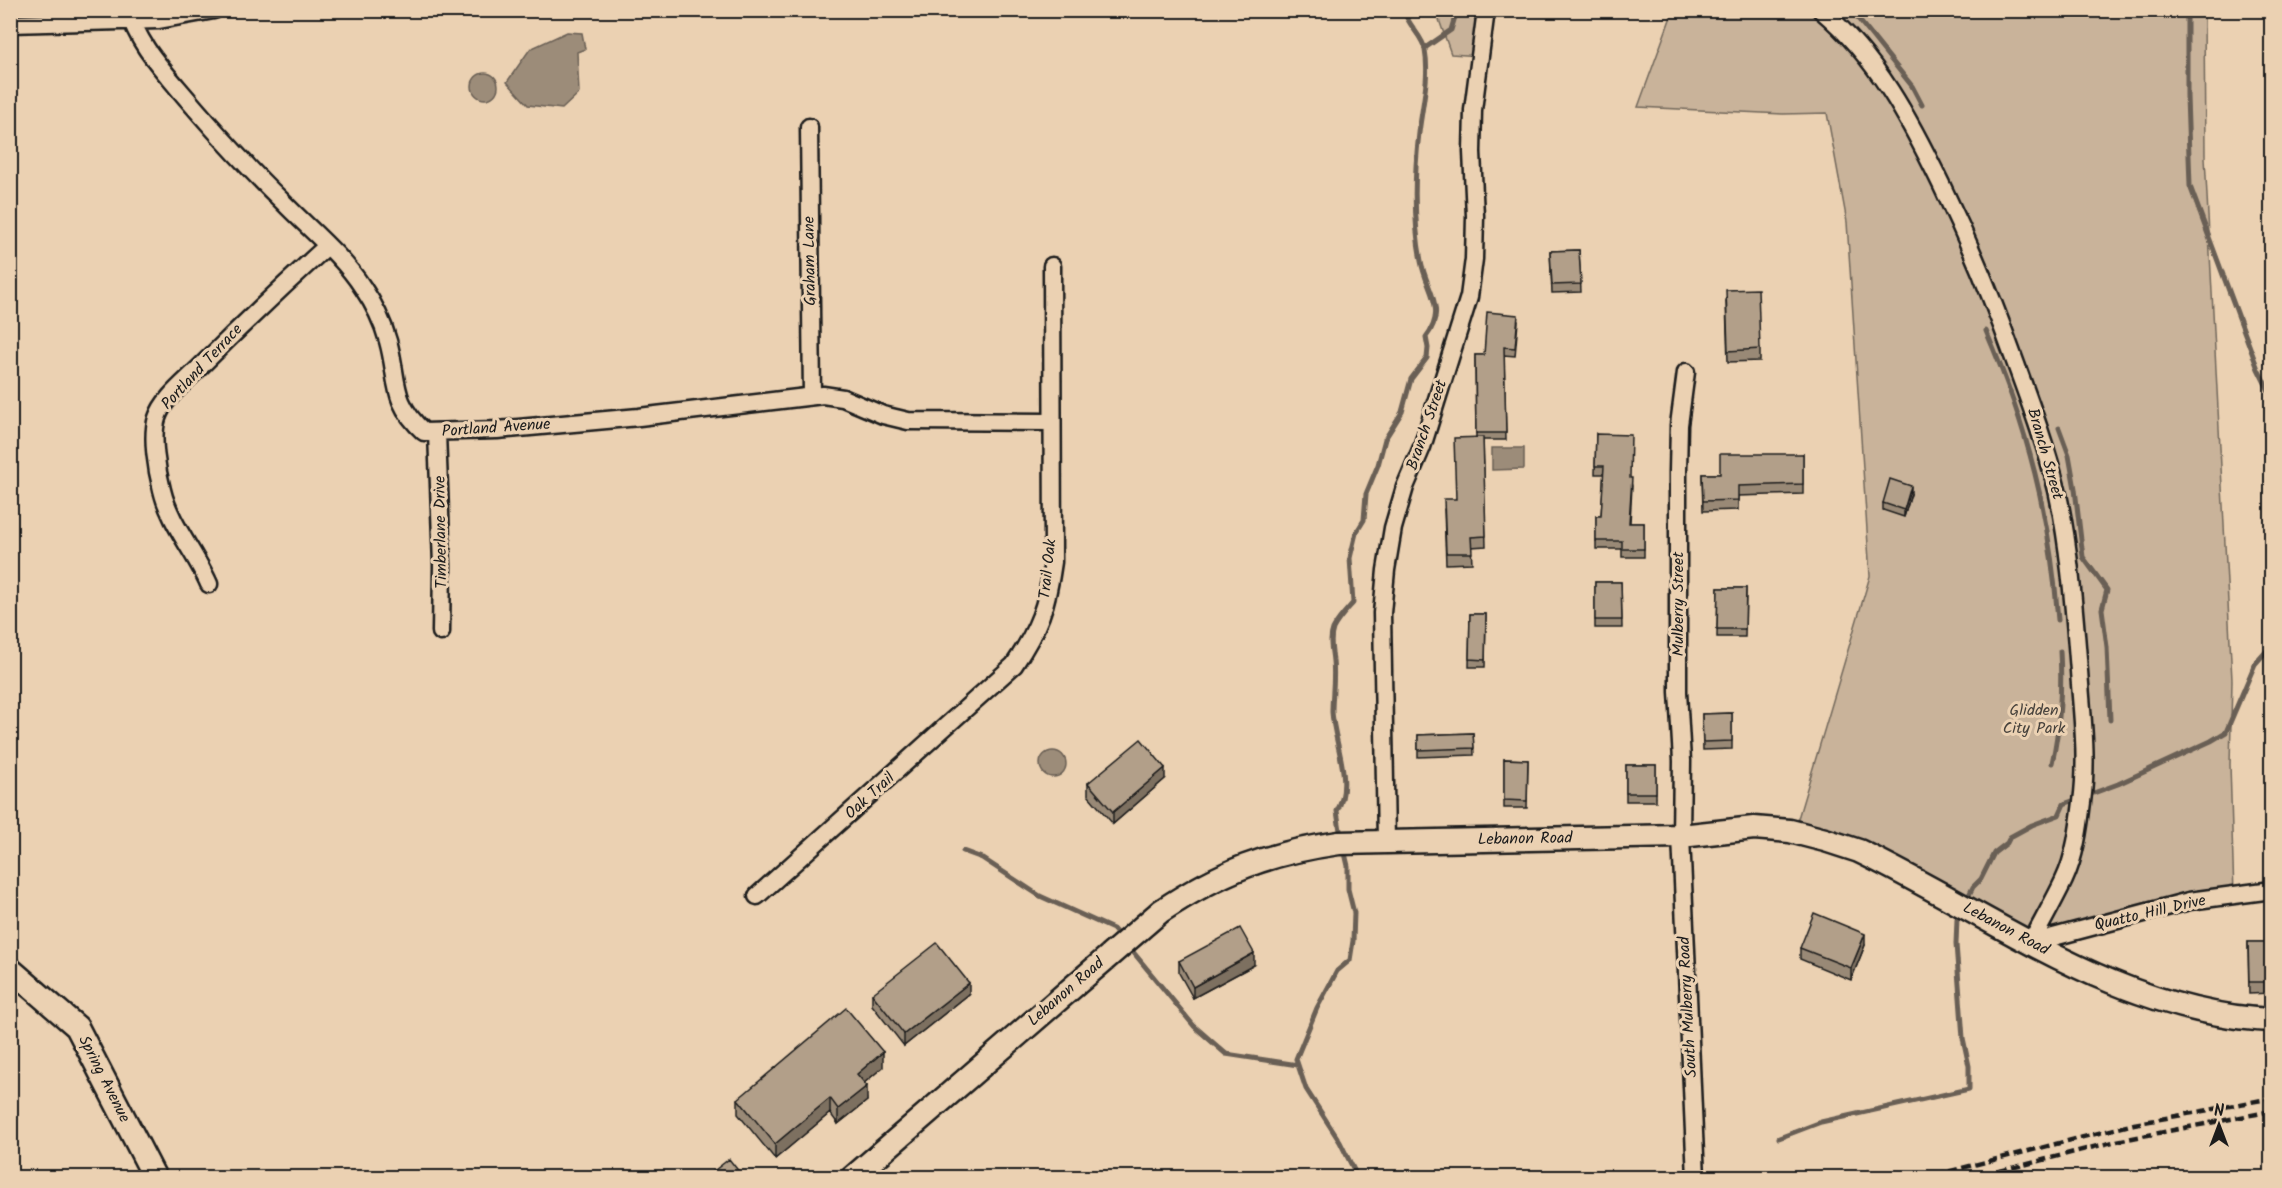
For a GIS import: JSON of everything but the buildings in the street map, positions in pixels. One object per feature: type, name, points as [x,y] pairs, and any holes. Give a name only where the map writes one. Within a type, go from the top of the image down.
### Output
[{"type":"street","points":[[10,24],[130,15],[159,20],[214,10]]},
{"type":"street","name":"Branch Street","points":[[1386,841],[1382,614],[1386,570],[1393,528],[1405,487],[1422,447],[1469,297],[1474,259],[1475,216],[1473,110],[1486,10]]},
{"type":"street","name":"Branch Street","points":[[1821,10],[1864,54],[1889,87],[1913,127],[1958,220],[1997,310],[2030,402],[2056,489],[2067,550],[2074,616],[2085,753],[2083,801],[2065,878],[2031,943]]},
{"type":"street","name":"Portland Avenue","points":[[130,15],[142,44],[198,112],[257,177],[327,246],[357,280],[376,311],[388,342],[401,403],[411,420],[424,432],[498,430],[639,417],[812,396],[843,398],[883,415],[909,421],[1051,422]]},
{"type":"street","name":"Graham Lane","points":[[809,127],[812,396]]},
{"type":"street","name":"Portland Terrace","points":[[210,584],[173,520],[162,492],[156,463],[156,420],[161,408],[192,375],[251,315],[327,246]]},
{"type":"street","points":[[1051,422],[1052,266]]},
{"type":"street","name":"Mulberry Street","points":[[1681,836],[1682,761],[1678,692],[1678,471],[1679,425],[1686,372]]},
{"type":"street","name":"Trail Oak","points":[[983,694],[1014,665],[1030,642],[1048,596],[1053,562],[1051,422]]},
{"type":"street","name":"Timberlane Drive","points":[[437,433],[442,565],[441,632]]},
{"type":"street","name":"Oak Trail","points":[[757,897],[983,694]]},
{"type":"street","name":"Lebanon Road","points":[[852,1178],[1161,911],[1194,889],[1229,871],[1273,855],[1339,843],[1681,836],[1754,828],[1790,831],[1859,851],[2085,972],[2134,992],[2223,1015],[2271,1020]]},
{"type":"street","name":"South Mulberry Road","points":[[1681,836],[1696,1178]]},
{"type":"street","name":"Quatto Hill Drive","points":[[2031,943],[2189,901],[2271,890]]},
{"type":"street","name":"Spring Avenue","points":[[10,969],[77,1027],[155,1178]]},
{"type":"green space","points":[[1436,11],[1486,11],[1480,56],[1451,54]]},
{"type":"green space","name":"Glidden City Park","points":[[1673,11],[2204,11],[2205,157],[2232,680],[2230,765],[2234,895],[2031,943],[1794,832],[1870,576],[1847,222],[1827,113],[1783,114],[1638,107]]},
{"type":"shaded area","points":[[567,32],[582,33],[585,49],[577,52],[579,93],[562,109],[528,105],[507,82],[530,49]]},
{"type":"shaded area","points":[[485,73],[494,77],[498,86],[494,95],[485,99],[476,95],[472,86],[476,77]]},
{"type":"shaded area","points":[[1492,448],[1524,448],[1524,469],[1492,470]]},
{"type":"shaded area","points":[[1053,751],[1062,755],[1066,764],[1062,773],[1053,777],[1044,773],[1040,764],[1044,755]]},
{"type":"waterway","points":[[1341,837],[1337,811],[1344,788],[1342,762],[1332,712],[1334,674],[1332,633],[1337,622],[1353,603],[1350,558],[1356,533],[1364,520],[1366,494],[1378,465],[1385,439],[1402,412],[1411,379],[1427,358],[1426,337],[1435,317],[1434,299],[1418,245],[1415,197],[1419,133],[1426,81],[1425,50],[1404,10]]},
{"type":"waterway","points":[[1425,48],[1451,30],[1457,10]]},
{"type":"waterway","points":[[1851,10],[1912,86],[1922,105]]},
{"type":"waterway","points":[[2187,10],[2190,186],[2258,369],[2272,397]]},
{"type":"waterway","points":[[1986,331],[2014,402],[2035,473],[2049,545],[2058,620]]},
{"type":"waterway","points":[[2059,428],[2069,455],[2083,557],[2107,590],[2102,609],[2107,647],[2110,720]]},
{"type":"waterway","points":[[1966,901],[1973,887],[1981,879],[1994,853],[2007,843],[2010,837],[2032,825],[2059,815],[2064,804],[2118,784],[2226,732],[2255,664],[2272,645]]},
{"type":"waterway","points":[[2052,763],[2060,707],[2060,651]]},
{"type":"waterway","points":[[1344,849],[1348,866],[1348,889],[1354,913],[1350,960],[1337,971],[1317,1008],[1296,1059],[1306,1089],[1340,1142],[1358,1178]]},
{"type":"waterway","points":[[963,851],[982,858],[1040,896],[1113,929],[1121,938]]},
{"type":"waterway","points":[[1779,1138],[1821,1122],[1969,1089],[1969,1066],[1963,1038],[1956,944],[1957,919],[1961,912]]},
{"type":"waterway","points":[[1129,947],[1194,1026],[1226,1054],[1298,1065]]},
{"type":"railway","points":[[1923,1178],[2134,1124],[2272,1098]]},
{"type":"railway","points":[[1973,1178],[2117,1141],[2272,1111]]}]
